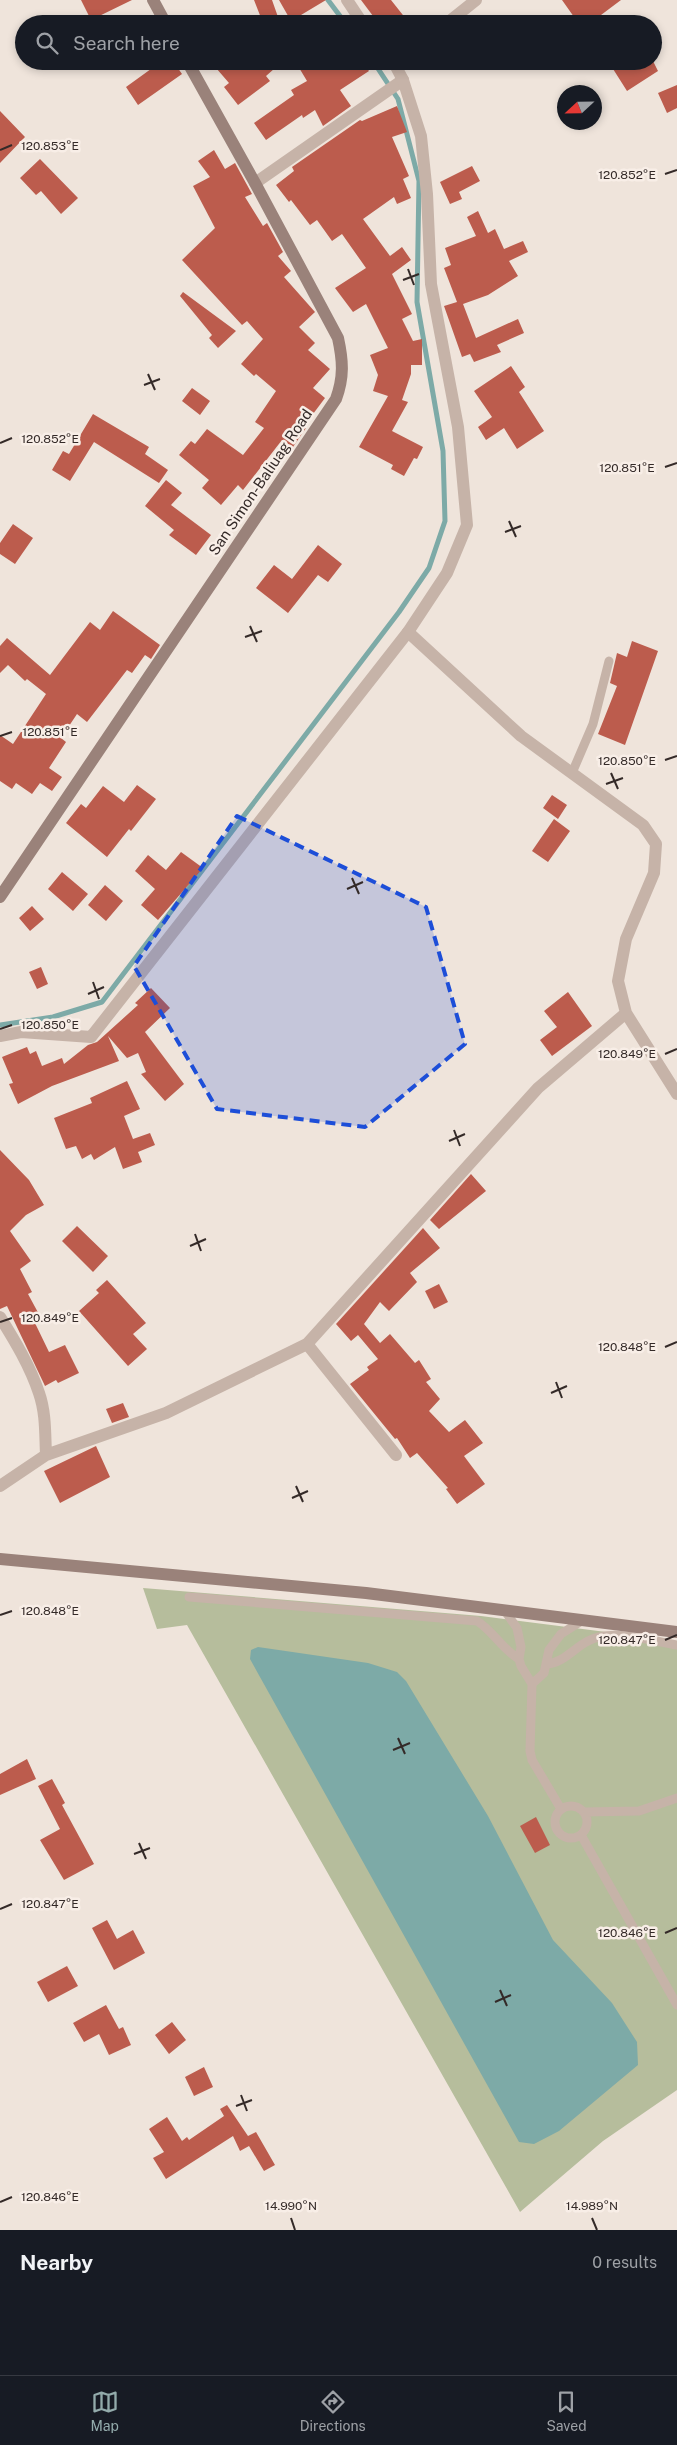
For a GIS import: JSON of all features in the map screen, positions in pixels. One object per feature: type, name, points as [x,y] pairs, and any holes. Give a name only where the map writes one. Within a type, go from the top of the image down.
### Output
[{"type":"main road","points":[[153,0],[161,15]]},
{"type":"main road","name":"San Simon-Baliuag Road","points":[[0,897],[336,399],[343,381],[343,359],[338,338],[192,70]]},
{"type":"main road","points":[[0,1558],[366,1593],[677,1632]]},
{"type":"street","points":[[347,0],[356,15]]},
{"type":"street","points":[[457,15],[476,0]]},
{"type":"street","points":[[0,1036],[21,1032],[91,1037],[408,632],[447,573],[467,525],[458,427],[431,284],[427,194],[421,136],[400,83],[398,70]]},
{"type":"street","points":[[255,183],[400,83]]},
{"type":"street","points":[[408,632],[521,736],[643,825],[656,844],[654,873],[626,939],[618,981],[626,1013],[677,1094]]},
{"type":"street","points":[[0,1486],[46,1455],[166,1413],[307,1344],[538,1088],[626,1013]]},
{"type":"street","points":[[0,1317],[18,1347],[39,1393],[45,1419],[46,1455]]},
{"type":"street","points":[[307,1344],[396,1455]]},
{"type":"lane","points":[[572,773],[593,724],[609,661]]},
{"type":"lane","points":[[189,1597],[477,1621],[484,1625],[508,1652],[519,1658]]},
{"type":"lane","points":[[505,1611],[517,1628],[521,1647],[519,1658],[521,1666],[532,1684],[530,1752],[532,1760],[561,1809]]},
{"type":"lane","points":[[532,1684],[544,1673],[549,1650],[561,1634],[583,1620]]},
{"type":"lane","points":[[547,1664],[554,1664],[587,1642],[604,1635],[677,1645]]},
{"type":"lane","points":[[584,1812],[639,1811],[677,1798]]},
{"type":"lane","points":[[569,1806],[577,1807],[584,1812],[587,1820],[586,1829],[581,1835],[573,1839],[564,1837],[558,1832],[554,1824],[556,1816],[561,1809],[569,1806]]},
{"type":"lane","points":[[581,1835],[677,2005]]},
{"type":"highlighted area","points":[[237,816],[426,907],[465,1044],[365,1127],[217,1109],[134,966]]},
{"type":"green space","points":[[143,1588],[481,1616],[677,1641],[677,2090],[603,2141],[520,2212],[187,1625],[157,1629]]},
{"type":"water","points":[[258,1647],[368,1663],[397,1672],[406,1681],[488,1816],[553,1940],[612,2003],[637,2042],[638,2065],[559,2131],[534,2144],[519,2142],[250,1659],[251,1650]]},
{"type":"building","points":[[81,0],[132,0],[101,15],[88,15]]},
{"type":"building","points":[[254,0],[272,0],[277,15],[260,15]]},
{"type":"building","points":[[279,0],[326,0],[301,15],[288,15]]},
{"type":"building","points":[[361,0],[391,0],[403,15],[372,15]]},
{"type":"building","points":[[562,0],[621,0],[601,15],[573,15]]},
{"type":"building","points":[[150,70],[179,70],[182,74],[138,105],[126,87]]},
{"type":"building","points":[[218,70],[273,70],[266,76],[270,81],[238,105],[224,87],[229,83]]},
{"type":"building","points":[[300,70],[369,71],[340,90],[351,106],[323,126],[315,110],[303,118],[302,115],[266,140],[254,123],[294,95],[291,90],[307,81]]},
{"type":"building","points":[[614,70],[658,70],[658,71],[627,91]]},
{"type":"building","points":[[677,85],[677,108],[667,113],[658,93]]},
{"type":"building","points":[[397,106],[407,132],[392,137],[409,176],[403,179],[411,198],[397,204],[394,197],[363,219],[390,256],[402,247],[411,260],[392,274],[412,314],[402,319],[413,341],[422,339],[422,365],[411,365],[411,374],[402,400],[408,402],[392,431],[423,447],[417,459],[414,458],[404,476],[391,469],[393,465],[359,447],[388,396],[373,391],[378,375],[370,355],[388,348],[366,304],[353,312],[335,288],[366,268],[342,234],[332,241],[317,220],[310,225],[291,200],[289,202],[276,185],[294,171],[292,167],[360,120],[362,121]]},
{"type":"building","points":[[0,111],[25,137],[0,163]]},
{"type":"building","points":[[214,150],[225,169],[235,163],[252,194],[245,197],[263,226],[267,223],[283,252],[278,256],[291,271],[284,277],[315,312],[299,327],[315,343],[308,350],[330,369],[313,388],[325,398],[304,426],[306,428],[293,447],[282,440],[243,490],[238,485],[221,505],[202,488],[209,480],[179,455],[191,441],[195,444],[207,429],[243,455],[264,428],[255,422],[276,391],[256,374],[254,376],[241,364],[263,339],[247,321],[242,325],[182,260],[215,228],[193,186],[210,177],[198,161]]},
{"type":"building","points":[[40,159],[78,198],[61,214],[41,191],[36,195],[20,178]]},
{"type":"building","points":[[472,166],[480,181],[459,192],[462,199],[450,204],[440,182]]},
{"type":"building","points":[[478,211],[488,233],[495,229],[504,249],[523,241],[528,252],[509,261],[518,276],[488,295],[463,304],[476,338],[518,319],[524,333],[497,345],[501,352],[474,362],[470,354],[462,357],[444,306],[457,302],[444,268],[451,265],[445,248],[476,236],[467,217]]},
{"type":"building","points":[[183,292],[236,331],[218,348],[209,338],[212,335],[180,296]]},
{"type":"building","points":[[511,366],[525,387],[519,392],[544,431],[517,449],[504,428],[486,440],[478,427],[492,417],[474,391]]},
{"type":"building","points":[[192,388],[210,401],[200,415],[182,401]]},
{"type":"building","points":[[93,414],[149,447],[145,454],[168,470],[159,483],[94,442],[70,481],[52,470],[63,451],[69,454]]},
{"type":"building","points":[[166,480],[182,493],[171,505],[211,535],[196,555],[169,535],[174,530],[145,506]]},
{"type":"building","points":[[13,524],[33,538],[15,564],[0,554],[0,543]]},
{"type":"building","points":[[318,545],[342,564],[328,582],[318,575],[288,613],[256,588],[274,565],[292,579]]},
{"type":"building","points":[[113,611],[160,645],[151,659],[145,655],[132,673],[127,670],[87,722],[77,714],[61,738],[66,742],[49,768],[62,777],[52,791],[40,783],[32,794],[16,783],[12,789],[0,781],[0,735],[13,744],[46,694],[27,679],[25,681],[8,665],[0,673],[0,646],[7,638],[50,675],[90,622],[100,630]]},
{"type":"building","points":[[632,641],[658,651],[625,745],[598,734],[617,686],[610,683],[617,653],[627,657]]},
{"type":"building","points":[[137,785],[156,799],[131,831],[129,829],[107,857],[66,823],[81,804],[86,808],[103,786],[124,802]]},
{"type":"building","points":[[552,795],[567,805],[558,819],[543,808]]},
{"type":"building","points":[[554,819],[570,831],[548,862],[532,851]]},
{"type":"building","points":[[181,852],[203,868],[158,920],[141,905],[155,889],[135,871],[148,855],[166,870]]},
{"type":"building","points":[[62,872],[88,894],[73,911],[48,889]]},
{"type":"building","points":[[105,885],[123,901],[106,921],[88,905]]},
{"type":"building","points":[[32,906],[44,919],[30,931],[19,918]]},
{"type":"building","points":[[41,967],[48,984],[37,989],[29,972]]},
{"type":"building","points":[[151,988],[170,1008],[145,1032],[184,1084],[165,1101],[141,1074],[146,1072],[138,1053],[127,1058],[108,1036],[119,1061],[52,1086],[18,1104],[9,1084],[13,1083],[2,1057],[27,1047],[30,1054],[36,1051],[42,1066],[62,1058],[64,1064],[88,1045],[97,1042],[138,1005],[135,1003]]},
{"type":"building","points":[[568,992],[592,1026],[552,1056],[540,1040],[557,1027],[544,1011]]},
{"type":"building","points":[[127,1081],[140,1109],[124,1116],[133,1139],[150,1133],[155,1145],[138,1152],[142,1162],[123,1169],[115,1147],[94,1160],[91,1154],[82,1159],[76,1146],[66,1149],[54,1118],[92,1103],[90,1098]]},
{"type":"building","points":[[0,1150],[29,1180],[44,1205],[26,1215],[10,1231],[31,1261],[20,1269],[32,1292],[28,1294],[41,1318],[34,1321],[49,1352],[65,1345],[79,1373],[58,1383],[56,1380],[45,1386],[7,1306],[0,1309]]},
{"type":"building","points":[[471,1174],[486,1191],[439,1229],[430,1220]]},
{"type":"building","points":[[77,1226],[108,1256],[93,1272],[62,1241]]},
{"type":"building","points":[[423,1228],[440,1248],[410,1273],[417,1282],[389,1311],[380,1302],[364,1324],[380,1343],[390,1334],[415,1363],[419,1360],[431,1379],[426,1382],[440,1399],[429,1411],[449,1432],[465,1420],[483,1443],[464,1456],[485,1484],[457,1504],[446,1489],[448,1488],[417,1453],[410,1458],[397,1438],[395,1439],[350,1384],[369,1370],[367,1367],[378,1359],[358,1335],[351,1341],[336,1324]]},
{"type":"building","points":[[107,1280],[146,1323],[133,1334],[147,1349],[128,1366],[79,1311],[99,1293],[96,1290]]},
{"type":"building","points":[[439,1284],[448,1302],[434,1309],[425,1291]]},
{"type":"building","points":[[123,1403],[129,1417],[112,1423],[106,1409]]},
{"type":"building","points":[[96,1446],[110,1477],[60,1503],[44,1471]]},
{"type":"building","points":[[27,1759],[36,1779],[0,1795],[0,1774]]},
{"type":"building","points":[[52,1779],[65,1803],[62,1805],[94,1864],[64,1880],[40,1840],[60,1829],[38,1786]]},
{"type":"building","points":[[536,1817],[550,1845],[535,1853],[520,1826]]},
{"type":"building","points":[[107,1920],[117,1939],[133,1930],[145,1953],[114,1970],[92,1928]]},
{"type":"building","points":[[67,1966],[78,1986],[48,2002],[37,1982]]},
{"type":"building","points":[[106,2005],[119,2029],[123,2027],[131,2045],[109,2055],[99,2034],[84,2042],[73,2023]]},
{"type":"building","points":[[172,2022],[186,2040],[169,2054],[155,2035]]},
{"type":"building","points":[[204,2067],[213,2087],[194,2096],[185,2077]]},
{"type":"building","points":[[227,2105],[248,2136],[256,2132],[275,2165],[264,2171],[249,2146],[240,2151],[233,2136],[166,2179],[153,2158],[164,2152],[149,2129],[167,2117],[182,2141],[187,2137],[189,2140],[224,2116],[220,2109]]},
{"type":"waterway","points":[[328,0],[339,15]]},
{"type":"waterway","points":[[0,1025],[53,1017],[102,1002],[399,612],[429,568],[445,521],[443,451],[417,302],[419,181],[398,99],[379,70]]}]
